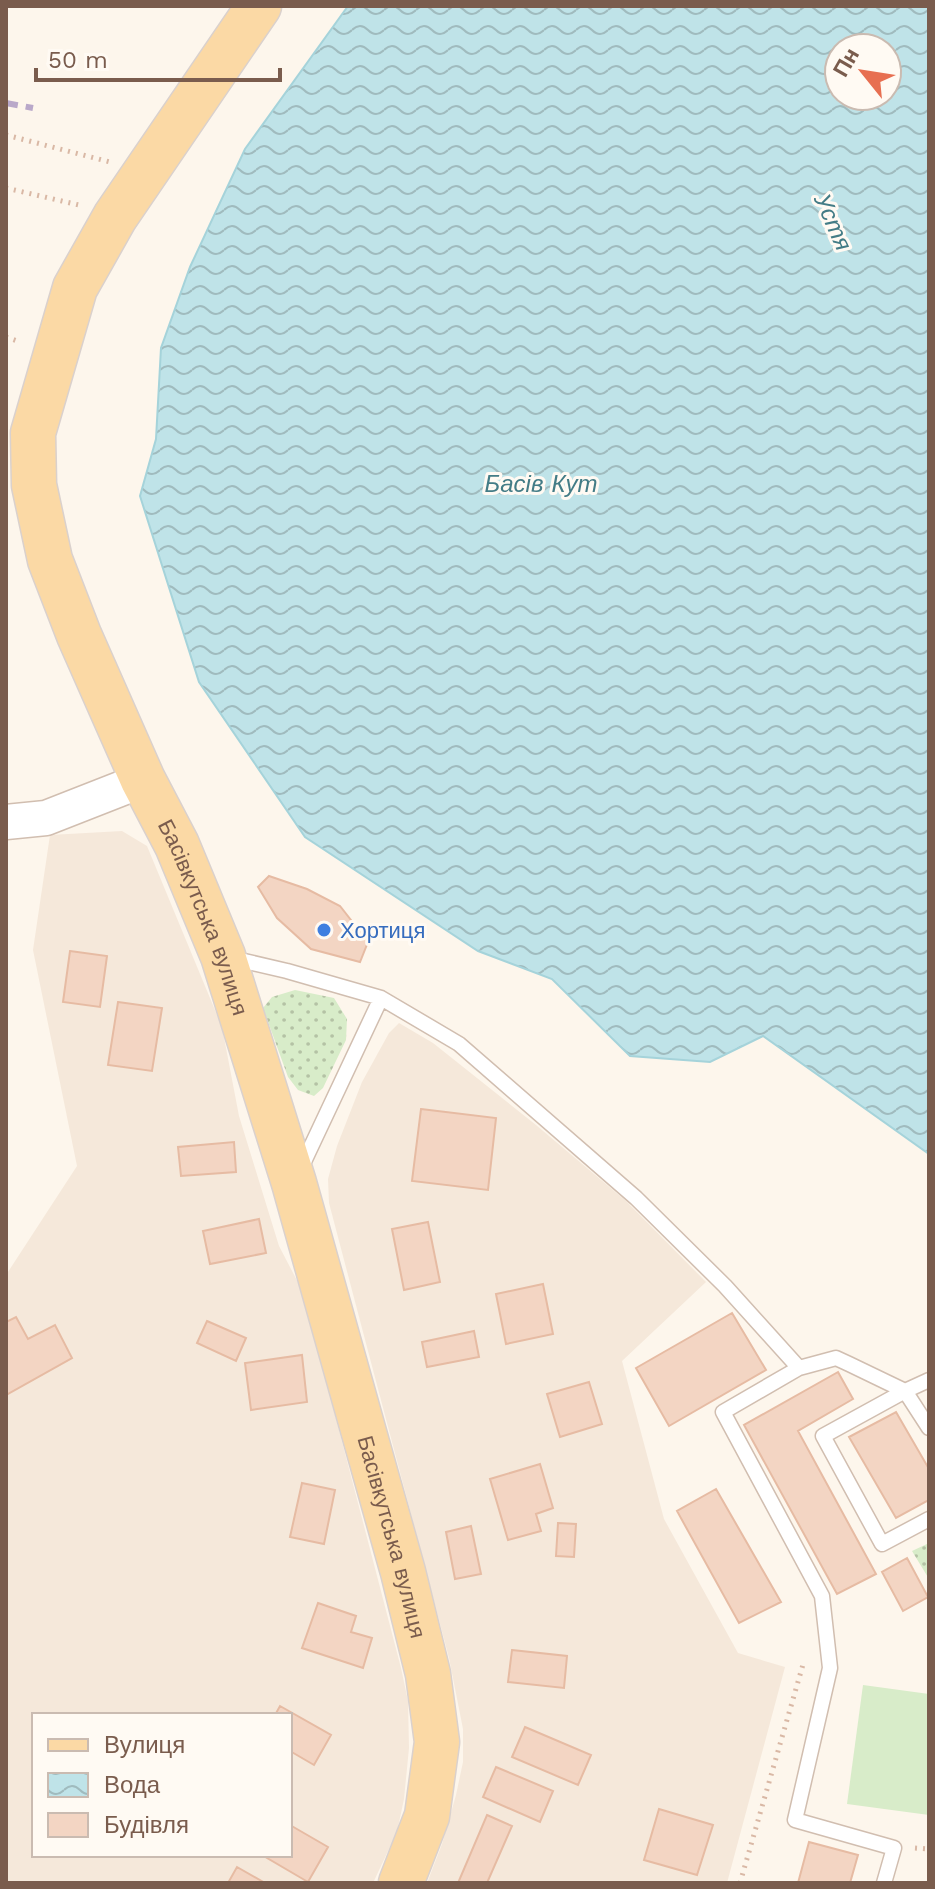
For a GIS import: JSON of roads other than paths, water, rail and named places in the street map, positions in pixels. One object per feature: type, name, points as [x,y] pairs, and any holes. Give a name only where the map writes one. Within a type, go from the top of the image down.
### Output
[{"type":"main road","name":"Басівкутська вулиця","points":[[259,6],[115,217],[75,288],[33,433],[34,485],[50,560],[79,635],[143,780],[177,845],[223,956],[294,1183],[403,1572],[428,1674],[437,1742],[427,1816],[401,1883]]},
{"type":"street","points":[[6,822],[46,818],[143,780]]},
{"type":"lane","points":[[223,956],[381,998],[459,1044],[636,1198],[725,1286],[799,1368]]},
{"type":"lane","points":[[294,1183],[381,998]]},
{"type":"lane","points":[[884,1883],[894,1848],[795,1820],[830,1668],[822,1596],[723,1412],[799,1368],[836,1358],[905,1391],[929,1428]]},
{"type":"lane","points":[[929,1380],[823,1436],[882,1544],[929,1519]]},
{"type":"water","name":"Басів Кут","points":[[348,6],[929,6],[929,1154],[763,1036],[710,1062],[630,1056],[552,979],[478,951],[305,837],[199,682],[140,496],[156,439],[161,348],[190,267],[245,149]]},
{"type":"railway","points":[[6,103],[33,108]]},
{"type":"place","name":"Хортиця","points":[[324,930]]},
{"type":"water label","name":"Устя","points":[[833,222]]}]
